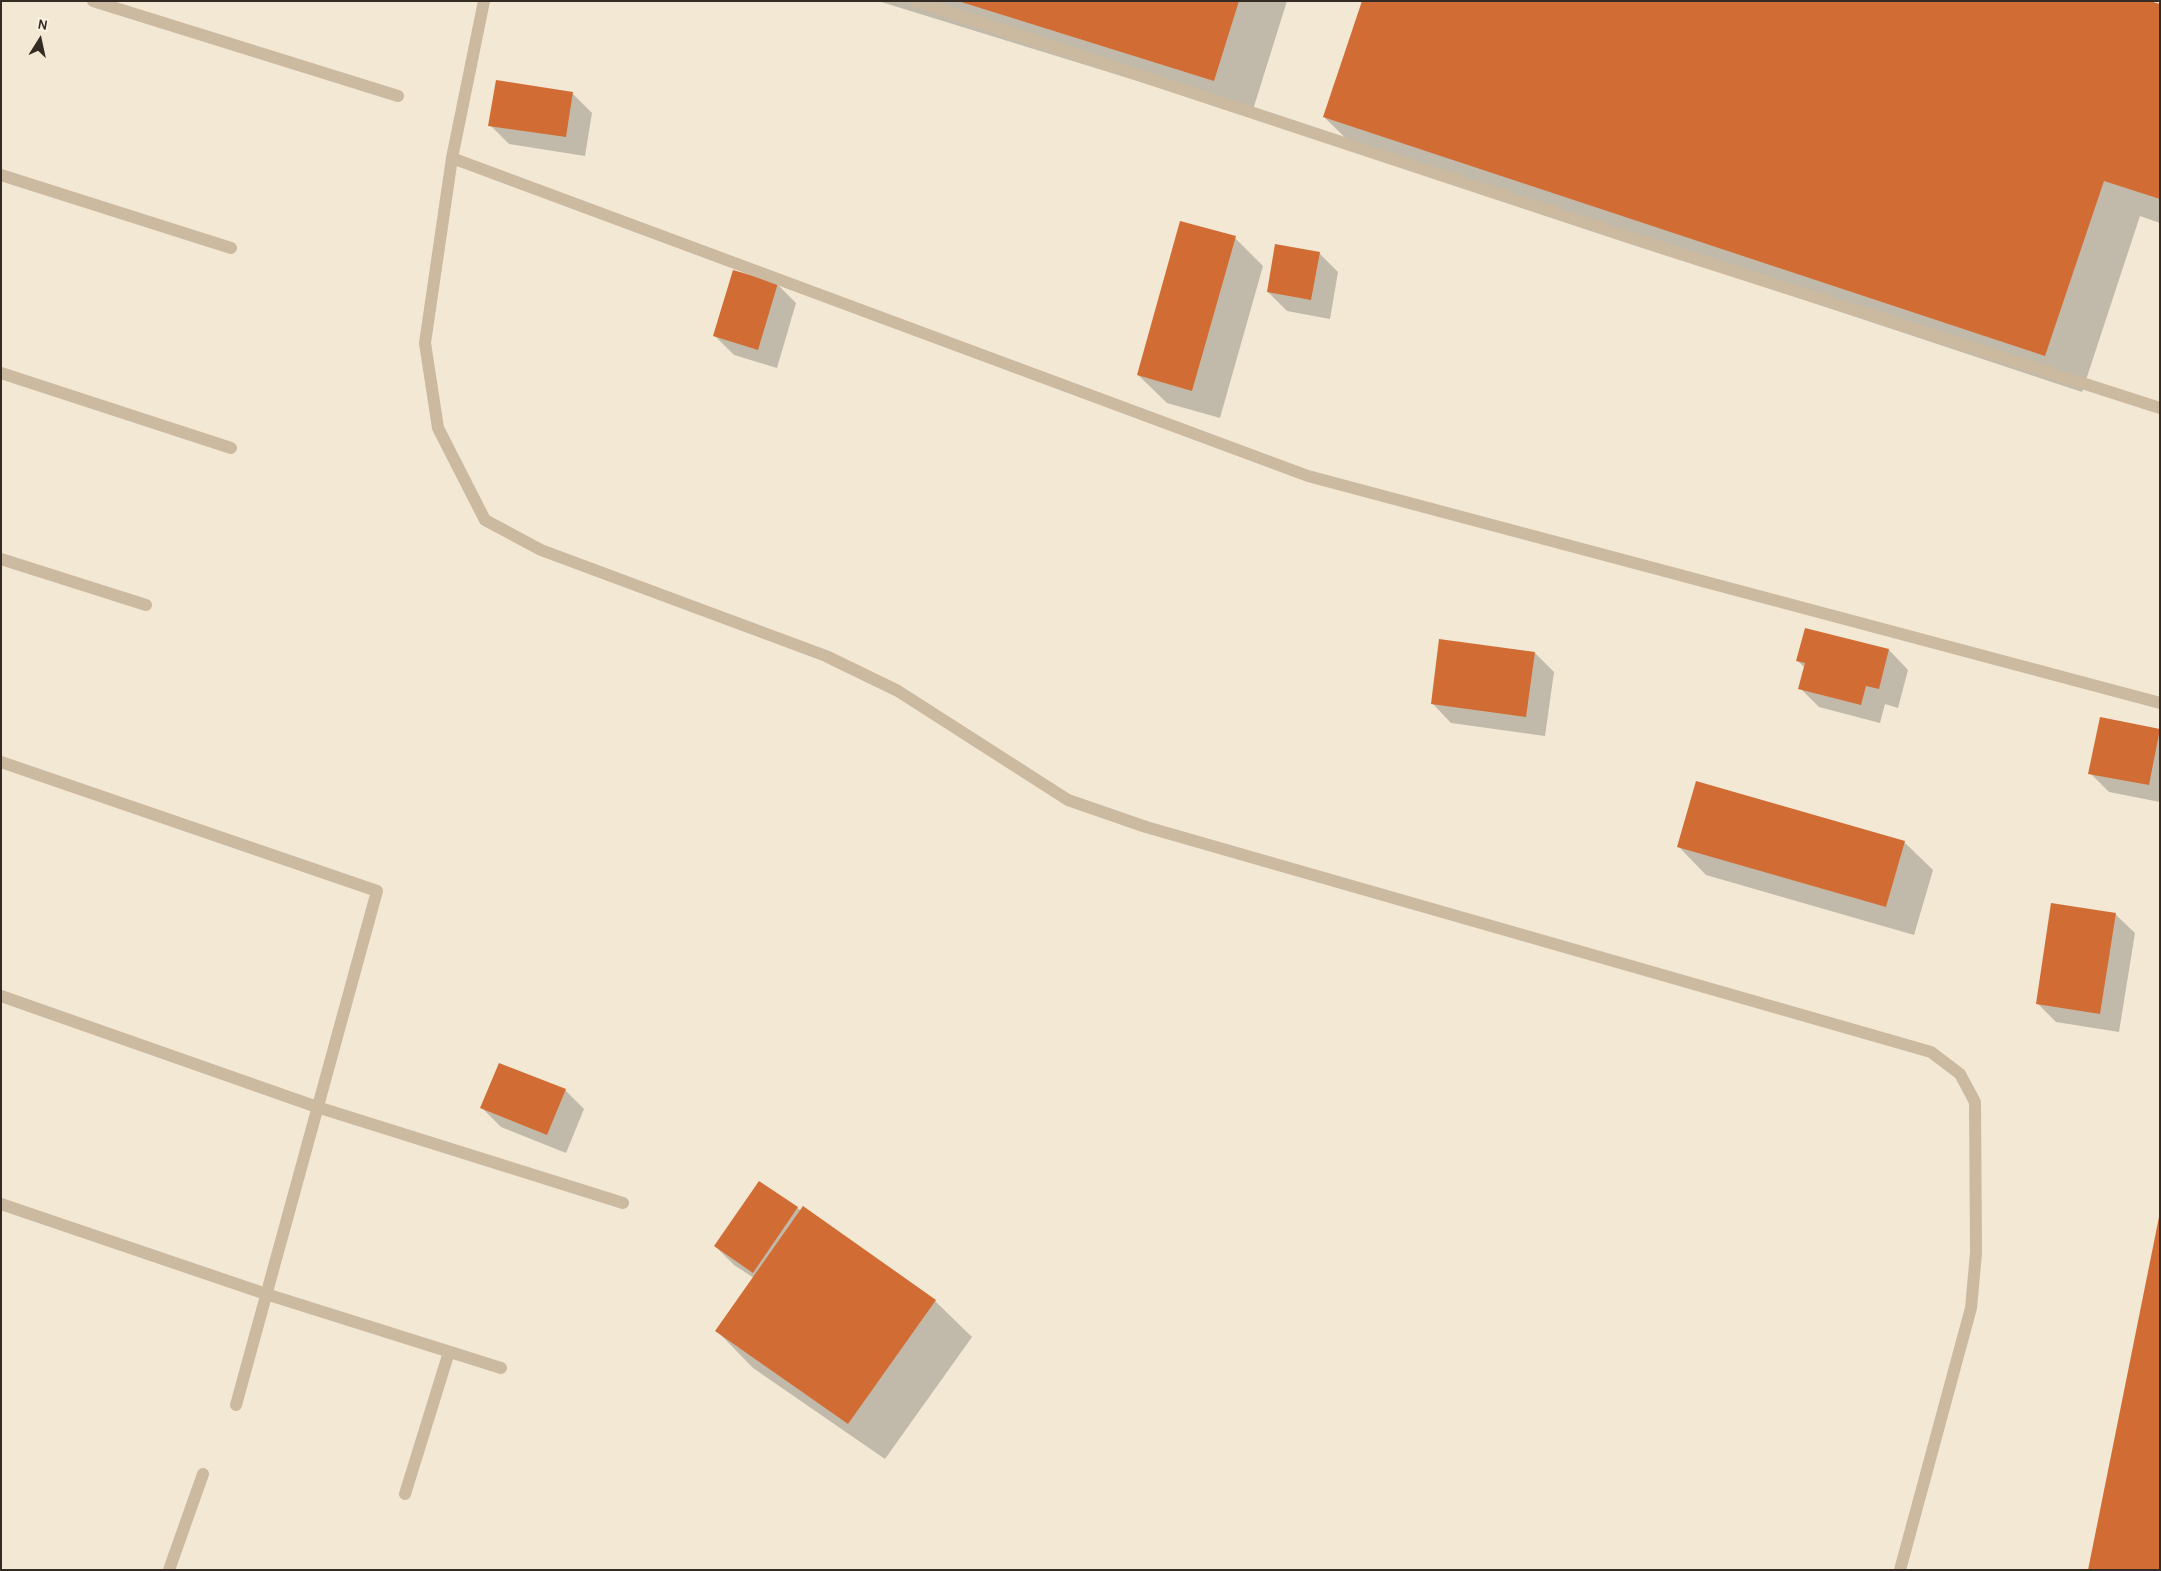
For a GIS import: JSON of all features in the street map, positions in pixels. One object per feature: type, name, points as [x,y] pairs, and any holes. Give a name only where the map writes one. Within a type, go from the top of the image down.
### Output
[{"type":"street","points":[[93,1],[398,96]]},
{"type":"street","points":[[484,1],[452,158],[425,343],[438,428],[484,520],[541,550],[826,656],[890,687],[1068,800],[1146,827],[1931,1052],[1960,1074],[1975,1102],[1976,1253],[1971,1308],[1900,1570]]},
{"type":"street","points":[[915,1],[1646,243],[2160,408]]},
{"type":"street","points":[[452,158],[1308,476],[2160,703]]},
{"type":"street","points":[[1,175],[231,248]]},
{"type":"street","points":[[1,372],[231,448]]},
{"type":"street","points":[[1,559],[146,605]]},
{"type":"street","points":[[1,762],[377,891],[236,1405]]},
{"type":"street","points":[[1,996],[318,1107],[623,1203]]},
{"type":"street","points":[[1,1204],[266,1294],[501,1368]]},
{"type":"street","points":[[404,1494],[449,1352]]},
{"type":"street","points":[[169,1570],[203,1474]]},
{"type":"building","points":[[958,1],[1239,1],[1214,81]]},
{"type":"building","points":[[1362,1],[2150,1],[2160,4],[2160,199],[2104,181],[2045,356],[1323,117]]},
{"type":"building","points":[[496,80],[573,92],[566,137],[488,126]]},
{"type":"building","points":[[1180,221],[1236,236],[1192,391],[1137,375]]},
{"type":"building","points":[[1275,244],[1320,252],[1311,300],[1267,292]]},
{"type":"building","points":[[733,270],[778,283],[758,350],[713,336]]},
{"type":"building","points":[[1805,628],[1889,649],[1879,689],[1866,686],[1861,705],[1798,689],[1805,663],[1796,661]]},
{"type":"building","points":[[1439,639],[1535,652],[1526,717],[1431,704]]},
{"type":"building","points":[[2100,717],[2160,729],[2149,785],[2088,774]]},
{"type":"building","points":[[1696,781],[1905,841],[1886,907],[1677,847]]},
{"type":"building","points":[[2051,903],[2116,913],[2100,1014],[2036,1004]]},
{"type":"building","points":[[499,1063],[566,1089],[547,1135],[480,1108]]},
{"type":"building","points":[[759,1181],[798,1207],[753,1273],[714,1246]]},
{"type":"building","points":[[803,1206],[936,1300],[848,1424],[715,1331]]},
{"type":"building","points":[[2159,1217],[2160,1570],[2088,1570]]}]
